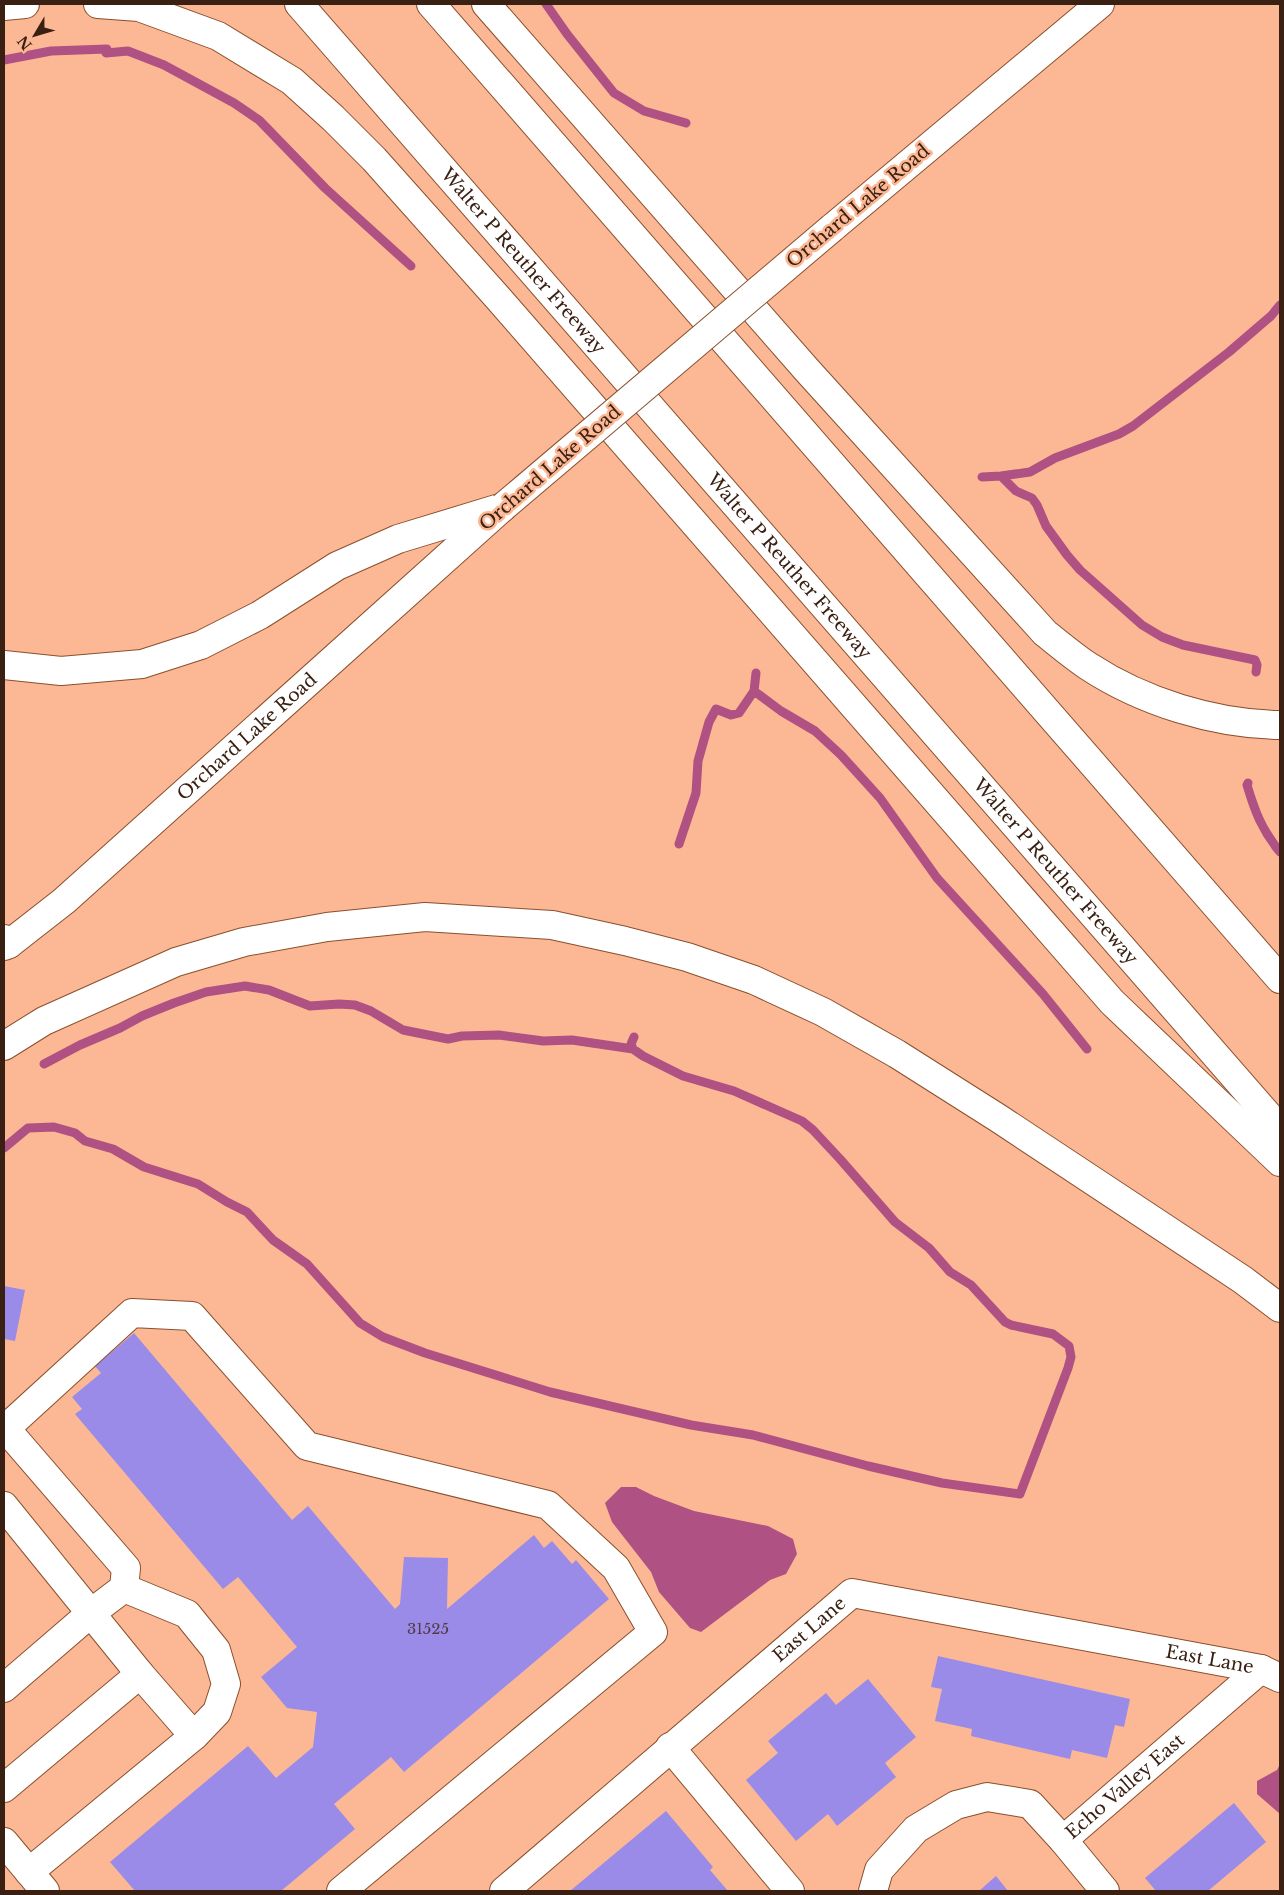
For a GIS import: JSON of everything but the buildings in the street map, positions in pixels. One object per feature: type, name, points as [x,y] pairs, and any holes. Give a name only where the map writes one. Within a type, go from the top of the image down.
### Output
[{"type":"main road","points":[[4,6],[25,4]]},
{"type":"main road","points":[[98,4],[140,7],[218,36],[292,81],[333,118],[374,159],[504,305],[1112,1002],[1280,1162]]},
{"type":"main road","name":"Walter P Reuther Freeway","points":[[299,4],[1280,1129]]},
{"type":"main road","points":[[431,4],[1280,979]]},
{"type":"main road","points":[[486,4],[806,369],[1045,633],[1088,666],[1130,690],[1178,708],[1220,718],[1280,725]]},
{"type":"main road","name":"Orchard Lake Road","points":[[5,946],[64,901],[503,507],[1100,4]]},
{"type":"main road","points":[[4,664],[61,671],[142,664],[201,645],[260,615],[337,566],[398,540],[503,507]]},
{"type":"main road","points":[[4,1046],[44,1021],[176,962],[244,942],[327,927],[425,917],[552,926],[616,939],[686,956],[754,980],[831,1017],[897,1054],[998,1118],[1243,1280],[1280,1308]]},
{"type":"main road","points":[[4,1688],[91,1613],[124,1588],[126,1568],[5,1430],[132,1313],[192,1316],[307,1446],[548,1504],[616,1568],[653,1632],[341,1891]]},
{"type":"main road","points":[[4,1506],[140,1674],[194,1736]]},
{"type":"main road","points":[[4,1842],[37,1882],[194,1736],[217,1712],[226,1684],[216,1650],[187,1614],[124,1588]]},
{"type":"main road","name":"East Lane","points":[[504,1891],[852,1593],[1270,1674]]},
{"type":"main road","points":[[4,1788],[140,1674]]},
{"type":"main road","name":"Echo Valley East","points":[[873,1891],[879,1870],[916,1829],[956,1805],[987,1797],[1030,1804],[1063,1840],[1270,1674]]},
{"type":"main road","points":[[670,1748],[790,1891]]},
{"type":"main road","points":[[1063,1840],[1105,1891]]},
{"type":"shaded area","points":[[621,1487],[636,1487],[694,1511],[768,1526],[793,1539],[797,1554],[786,1574],[770,1580],[701,1632],[690,1628],[659,1592],[651,1572],[612,1522],[605,1503]]},
{"type":"shaded area","points":[[1280,1764],[1280,1814],[1257,1794],[1257,1781],[1277,1770]]},
{"type":"waterway","points":[[546,4],[567,34],[614,93],[644,111],[686,123]]},
{"type":"waterway","points":[[4,60],[51,51],[107,49],[106,53],[128,51],[164,65],[234,103],[259,120],[325,188],[411,266]]},
{"type":"waterway","points":[[982,477],[1030,472],[1055,458],[1119,434],[1133,426],[1229,352],[1271,316],[1280,305]]},
{"type":"waterway","points":[[1001,476],[1016,491],[1032,498],[1046,526],[1067,555],[1080,570],[1142,625],[1162,637],[1183,645],[1255,660],[1257,665],[1256,672]]},
{"type":"waterway","points":[[679,844],[696,793],[698,761],[709,722],[716,709],[731,715],[739,713],[754,691],[756,673]]},
{"type":"waterway","points":[[754,691],[781,711],[815,731],[841,755],[880,798],[937,878],[1043,994],[1087,1049]]},
{"type":"waterway","points":[[1248,783],[1256,812],[1268,836],[1280,852]]},
{"type":"waterway","points":[[4,1148],[28,1128],[54,1127],[75,1133],[85,1141],[113,1149],[144,1167],[198,1184],[247,1212],[273,1240],[307,1264],[360,1323],[383,1337],[425,1353],[550,1392],[691,1425],[753,1435],[868,1466],[942,1483],[1020,1494],[1068,1368],[1071,1357],[1069,1346],[1053,1334],[1005,1322],[971,1285],[950,1272],[929,1248],[895,1222],[840,1159],[802,1121],[734,1091],[683,1076],[633,1049],[572,1040],[543,1041],[499,1035],[462,1036],[448,1039],[403,1030],[371,1011],[355,1005],[310,1006],[269,990],[245,986],[206,992],[174,1003],[80,1045],[44,1064]]},
{"type":"waterway","points":[[633,1049],[631,1044],[634,1037]]}]
